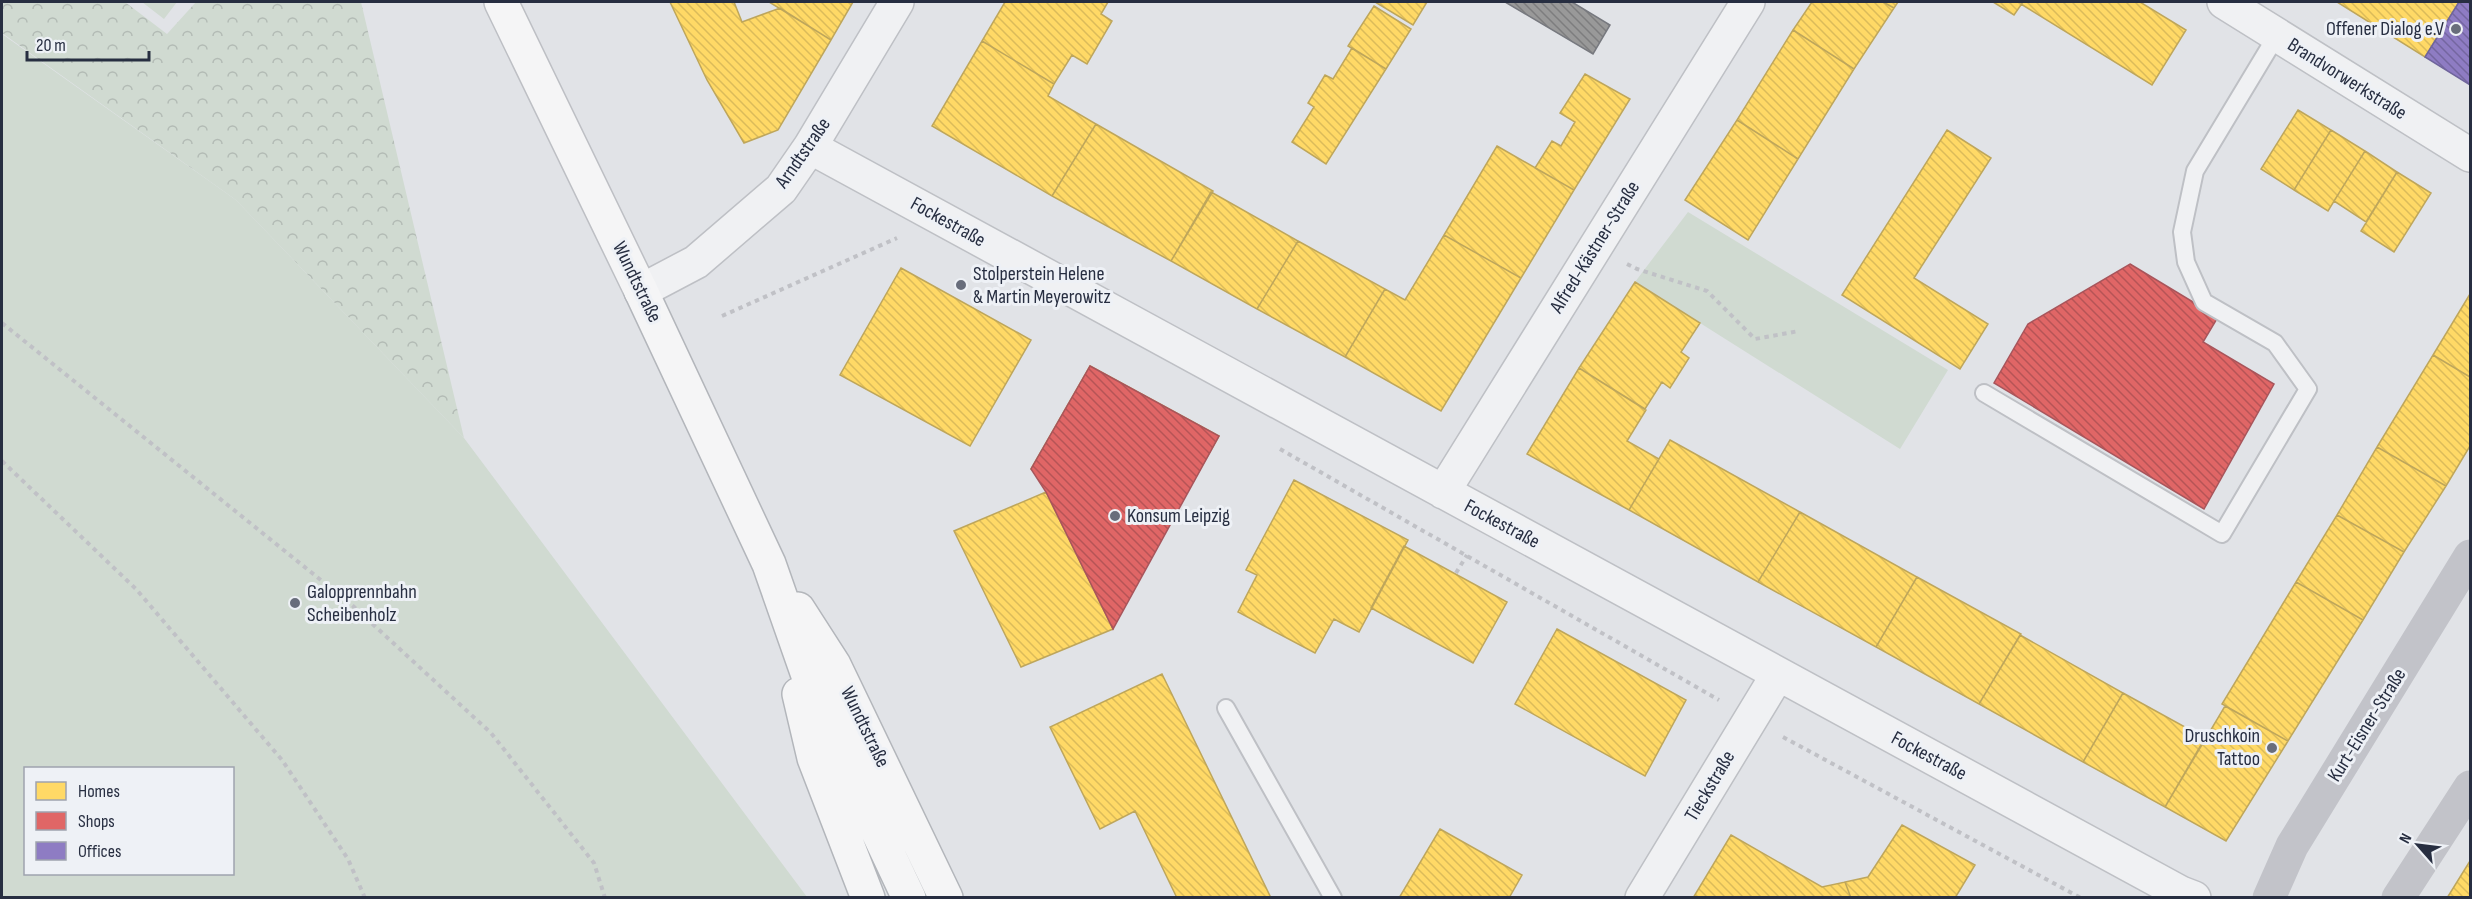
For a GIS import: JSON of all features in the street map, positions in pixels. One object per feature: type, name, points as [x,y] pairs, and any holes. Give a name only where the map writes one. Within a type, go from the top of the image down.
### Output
[{"type":"main road","name":"Wundtstraße","points":[[501,2],[641,291],[769,564],[810,681],[851,775],[909,897]]},
{"type":"main road","name":"Kurt-Eisner-Straße","points":[[2269,897],[2292,846],[2470,556]]},
{"type":"main road","name":"Wundtstraße","points":[[769,564],[834,665],[940,883],[954,897]]},
{"type":"main road","points":[[769,564],[814,758],[867,897]]},
{"type":"main road","points":[[2398,897],[2470,787]]},
{"type":"street","name":"Arndtstraße","points":[[641,291],[696,262],[781,189],[810,147],[897,2]]},
{"type":"street","name":"Alfred-Kästner-Straße","points":[[1443,492],[1748,2]]},
{"type":"street","name":"Brandvorwerkstraße","points":[[2224,2],[2470,155]]},
{"type":"street","name":"Fockestraße","points":[[810,147],[2181,893],[2194,897]]},
{"type":"street","name":"Tieckstraße","points":[[1642,897],[1778,674]]},
{"type":"lane","points":[[1984,393],[2222,534],[2308,389],[2275,343],[2204,302],[2186,262],[2182,231],[2195,171],[2277,35]]},
{"type":"lane","points":[[1226,708],[1334,897]]},
{"type":"path","points":[[722,316],[899,237]]},
{"type":"path","points":[[1595,247],[1637,269],[1707,291],[1755,339],[1799,331]]},
{"type":"path","points":[[2,323],[353,606],[491,733],[594,864],[605,897]]},
{"type":"path","points":[[1272,444],[1707,693],[1750,720],[2080,897]]},
{"type":"path","points":[[2,462],[136,589],[282,760],[348,859],[365,897]]},
{"type":"path","points":[[1456,573],[1467,555]]},
{"type":"green space","points":[[2,2],[125,2],[167,34],[196,2],[361,2],[464,438],[236,200],[2,33]]},
{"type":"green space","points":[[142,2],[177,2],[164,19]]},
{"type":"green space","name":"Galopprennbahn Scheibenholz","points":[[2,34],[236,200],[464,438],[807,897],[2,897]]},
{"type":"green space","points":[[1688,212],[1948,370],[1900,449],[1635,282]]},
{"type":"building: Homes","points":[[670,2],[734,2],[742,22],[780,8],[831,40],[778,130],[744,143],[707,80]]},
{"type":"building: Homes","points":[[769,2],[853,2],[831,40]]},
{"type":"building: Homes","points":[[1005,2],[1108,2],[1101,14],[1112,21],[1087,64],[1072,55],[1054,84],[982,41]]},
{"type":"building: Homes","points":[[1375,2],[1427,2],[1413,25]]},
{"type":"building: Homes","points":[[1812,2],[1883,2],[1894,8],[1854,69],[1793,30]]},
{"type":"building: Homes","points":[[1883,2],[1898,2],[1894,8]]},
{"type":"building: Homes","points":[[1993,2],[2023,2],[2014,15]]},
{"type":"building: Homes","points":[[2023,2],[2140,2],[2186,30],[2152,85],[2021,4]]},
{"type":"building: Homes","points":[[2337,2],[2459,2],[2425,57]]},
{"type":"building: Homes","points":[[1374,6],[1411,29],[1386,69],[1348,46]]},
{"type":"building: Homes","points":[[1793,30],[1854,69],[1798,159],[1737,120]]},
{"type":"building: Homes","points":[[982,41],[1054,84],[1048,96],[1096,124],[1052,196],[932,126]]},
{"type":"building: Homes","points":[[1352,48],[1386,69],[1326,164],[1292,142],[1314,107],[1308,103],[1325,75],[1333,79]]},
{"type":"building: Homes","points":[[1585,74],[1630,99],[1574,190],[1535,168],[1552,141],[1561,146],[1575,122],[1560,113]]},
{"type":"building: Homes","points":[[2298,110],[2331,130],[2294,190],[2261,169]]},
{"type":"building: Homes","points":[[1737,120],[1798,159],[1748,240],[1685,200]]},
{"type":"building: Homes","points":[[1096,124],[1213,191],[1171,261],[1052,196]]},
{"type":"building: Homes","points":[[1947,130],[1991,158],[1914,278],[1988,324],[1960,369],[1842,295]]},
{"type":"building: Homes","points":[[2331,130],[2365,151],[2328,211],[2294,190]]},
{"type":"building: Homes","points":[[1497,146],[1574,190],[1521,278],[1444,235]]},
{"type":"building: Homes","points":[[2365,151],[2397,172],[2366,222],[2334,201]]},
{"type":"building: Homes","points":[[2397,172],[2431,193],[2394,252],[2361,231]]},
{"type":"building: Homes","points":[[1211,192],[1298,241],[1257,309],[1171,261]]},
{"type":"building: Homes","points":[[1444,235],[1521,278],[1441,411],[1345,357],[1385,289],[1405,300]]},
{"type":"building: Homes","points":[[1298,241],[1385,289],[1345,357],[1257,309]]},
{"type":"building: Homes","points":[[901,268],[1031,340],[970,446],[840,375]]},
{"type":"building: Homes","points":[[1635,282],[1700,323],[1681,352],[1689,358],[1670,388],[1662,382],[1645,409],[1579,368]]},
{"type":"building: Homes","points":[[2470,294],[2470,377],[2433,355]]},
{"type":"building: Homes","points":[[2433,355],[2470,377],[2470,446],[2446,486],[2377,447]]},
{"type":"building: Homes","name":"Konsum Leipzig","points":[[1090,366],[1219,436],[1160,540],[1031,469]]},
{"type":"building: Homes","points":[[1579,368],[1646,410],[1627,441],[1659,459],[1629,510],[1527,454]]},
{"type":"building: Homes","points":[[1670,440],[1800,512],[1758,582],[1629,510]]},
{"type":"building: Homes","points":[[2377,447],[2446,486],[2404,552],[2337,515]]},
{"type":"building: Homes","points":[[1294,480],[1408,540],[1359,632],[1334,619],[1315,653],[1238,612],[1257,575],[1246,570]]},
{"type":"building: Homes","points":[[1046,492],[1113,629],[1021,667],[954,531]]},
{"type":"building: Homes","points":[[1800,512],[1917,577],[1876,647],[1758,582]]},
{"type":"building: Homes","points":[[2337,515],[2404,552],[2363,620],[2296,582]]},
{"type":"building: Homes","points":[[1404,546],[1507,602],[1473,663],[1371,608]]},
{"type":"building: Homes","points":[[1917,577],[2021,634],[1979,704],[1876,647]]},
{"type":"building: Homes","points":[[2296,582],[2363,620],[2288,741],[2222,704]]},
{"type":"building: Homes","points":[[1557,629],[1686,700],[1645,776],[1515,704]]},
{"type":"building: Homes","points":[[2020,635],[2123,693],[2083,762],[1979,704]]},
{"type":"building: Homes","points":[[1162,674],[1271,898],[1177,898],[1135,811],[1100,829],[1050,727]]},
{"type":"building: Homes","points":[[2123,693],[2205,738],[2165,807],[2083,762]]},
{"type":"building: Homes","points":[[2225,706],[2288,741],[2226,841],[2165,807]]},
{"type":"building: Homes","points":[[1902,825],[1975,865],[1955,898],[1851,898],[1845,882],[1868,877]]},
{"type":"building: Homes","points":[[1440,829],[1522,875],[1509,898],[1399,898]]},
{"type":"building: Homes","points":[[1731,835],[1822,887],[1845,882],[1851,898],[1693,898]]},
{"type":"building: Homes","points":[[2470,861],[2470,898],[2447,898]]},
{"type":"building: Shops","points":[[2130,264],[2218,317],[2203,342],[2274,384],[2204,509],[1994,383],[2028,324]]},
{"type":"building: Shops","name":"Konsum Leipzig","points":[[1090,366],[1219,436],[1113,629],[1046,492],[1031,469]]},
{"type":"building: Offices","name":"Offener Dialog e.V","points":[[2459,2],[2470,2],[2470,85],[2425,57]]},
{"type":"building: Industry","points":[[1505,2],[1572,2],[1610,25],[1593,54]]},
{"type":"place","name":"Offener Dialog e.V","points":[[2456,29]]},
{"type":"place","name":"Stolperstein Helene & Martin Meyerowitz","points":[[961,285]]},
{"type":"place","name":"Konsum Leipzig","points":[[1115,516]]},
{"type":"place","name":"Galopprennbahn Scheibenholz","points":[[295,603]]},
{"type":"place","name":"Druschkoin Tattoo","points":[[2272,748]]}]
